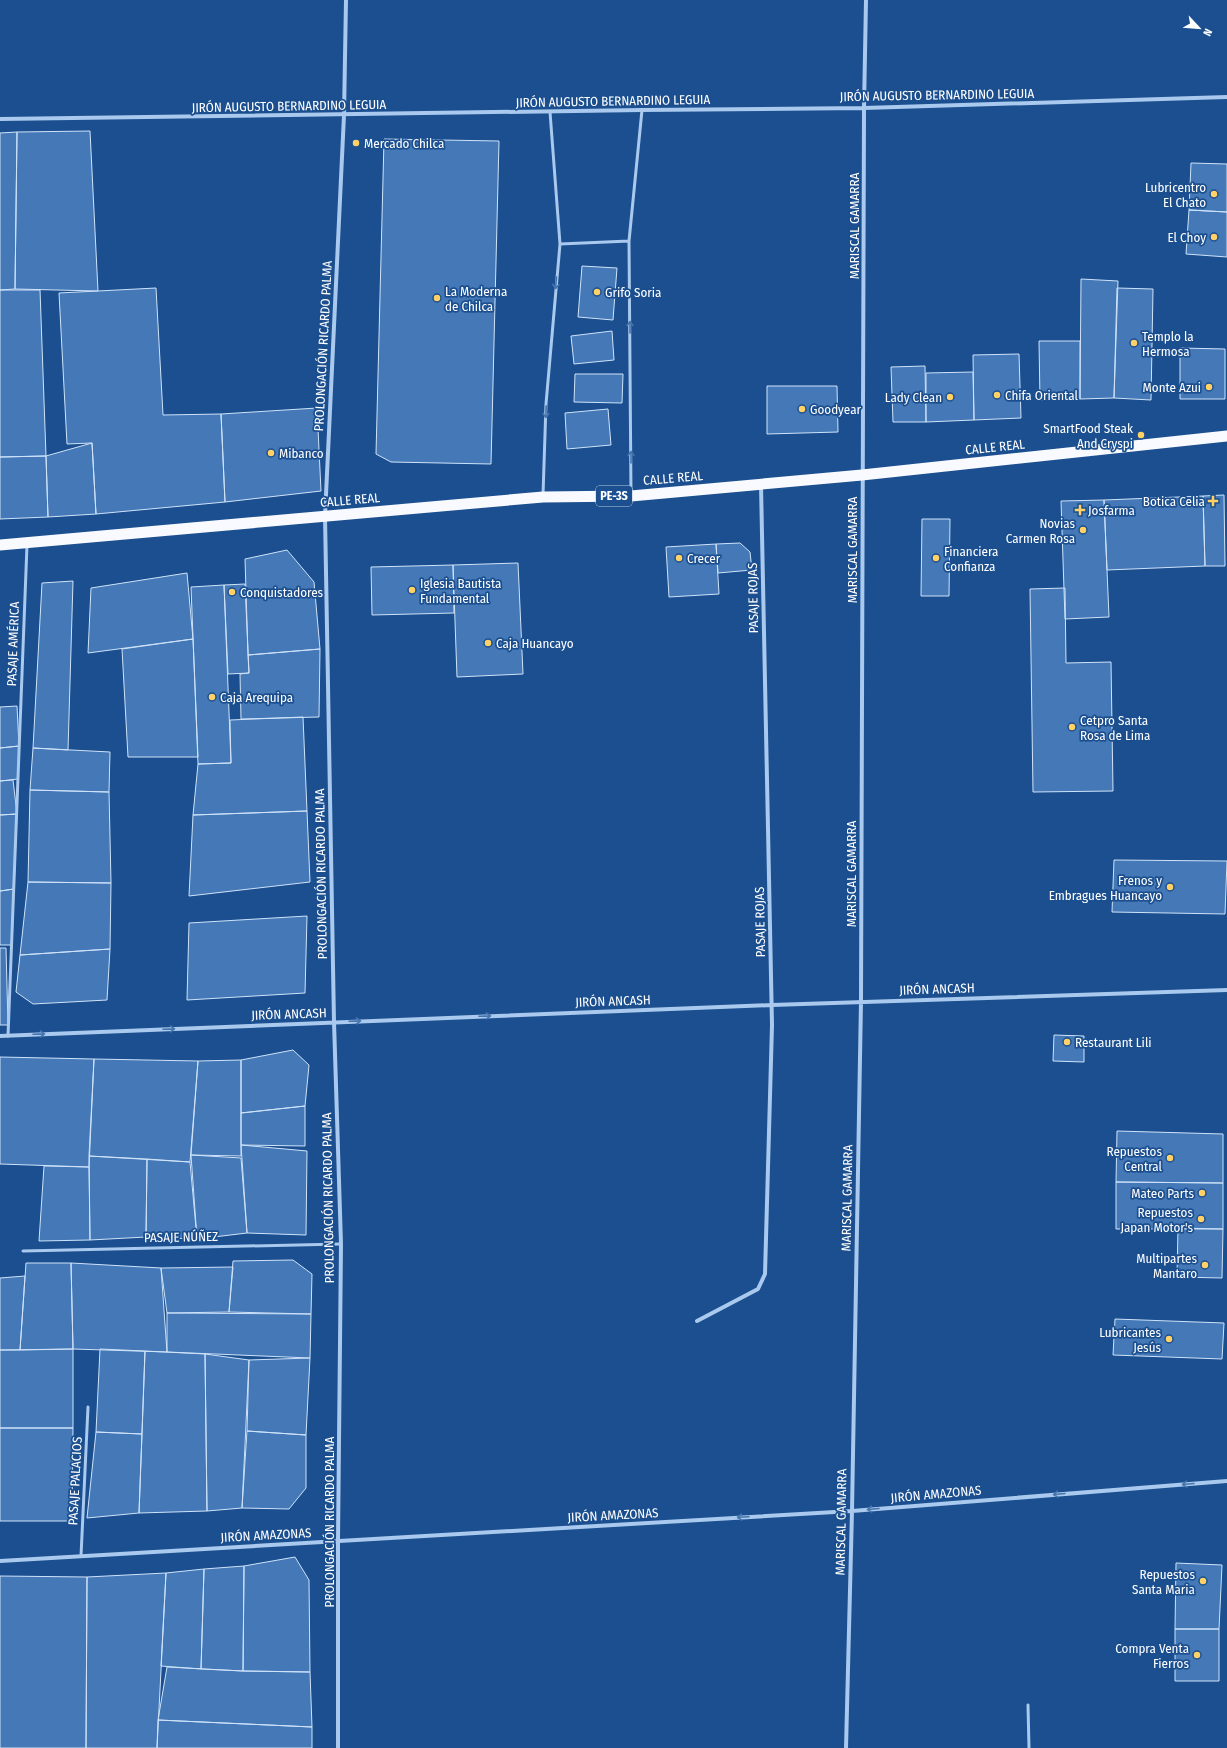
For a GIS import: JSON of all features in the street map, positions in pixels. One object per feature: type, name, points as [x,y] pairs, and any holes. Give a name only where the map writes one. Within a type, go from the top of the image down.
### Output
[{"type":"highway","name":"CALLE REAL","points":[[0,545],[543,498],[631,496],[862,475],[1227,436]]},
{"type":"street","name":"PROLONGACIÓN RICARDO PALMA","points":[[338,1748],[338,1541],[341,1244],[334,1022],[325,516],[344,115],[346,0]]},
{"type":"street","name":"MARISCAL GAMARRA","points":[[846,1748],[852,1511],[861,1001],[862,475],[866,0]]},
{"type":"street","name":"JIRÓN AUGUSTO BERNARDINO LEGUIA","points":[[0,120],[864,108],[1227,97]]},
{"type":"street","name":"PASAJE ROJAS","points":[[697,1321],[758,1289],[765,1274],[772,1005],[761,484]]},
{"type":"street","name":"JIRÓN ANCASH","points":[[0,1036],[861,1001],[1227,990]]},
{"type":"street","name":"JIRÓN AMAZONAS","points":[[0,1561],[852,1511],[1227,1481]]},
{"type":"lane","points":[[631,496],[630,241],[642,110]]},
{"type":"lane","points":[[543,498],[546,404],[560,244],[550,112]]},
{"type":"lane","points":[[560,244],[630,241]]},
{"type":"lane","name":"PASAJE AMÉRICA","points":[[8,1036],[28,542]]},
{"type":"lane","name":"PASAJE NÚÑEZ","points":[[23,1251],[341,1244]]},
{"type":"lane","name":"PASAJE PALACIOS","points":[[81,1556],[88,1407]]},
{"type":"lane","points":[[1028,1705],[1028,1748]]},
{"type":"building","points":[[90,131],[98,291],[15,289],[17,132]]},
{"type":"building","points":[[17,132],[15,289],[0,290],[0,133]]},
{"type":"building","name":"La Moderna de Chilca","points":[[384,139],[499,141],[491,464],[391,462],[376,454]]},
{"type":"building","points":[[1191,163],[1227,164],[1227,212],[1189,210]]},
{"type":"building","points":[[1189,210],[1227,212],[1227,257],[1186,254]]},
{"type":"building","name":"Grifo Soria","points":[[582,266],[617,268],[613,320],[578,317]]},
{"type":"building","points":[[1081,279],[1118,281],[1114,398],[1080,399]]},
{"type":"building","points":[[156,288],[163,415],[221,414],[225,502],[96,514],[92,443],[67,444],[59,293]]},
{"type":"building","name":"Templo la Hermosa","points":[[1117,288],[1153,289],[1151,400],[1114,398]]},
{"type":"building","points":[[0,290],[40,290],[46,456],[0,457]]},
{"type":"building","name":"Grifo Soria","points":[[612,331],[614,360],[574,364],[571,336]]},
{"type":"building","points":[[1039,341],[1080,341],[1080,399],[1040,400]]},
{"type":"building","points":[[1180,348],[1225,349],[1225,399],[1180,399]]},
{"type":"building","name":"Chifa Oriental","points":[[1019,354],[1021,418],[974,420],[973,355]]},
{"type":"building","points":[[925,366],[926,422],[893,422],[891,367]]},
{"type":"building","name":"Lady Clean","points":[[973,372],[974,420],[926,422],[926,373]]},
{"type":"building","points":[[575,374],[623,374],[622,403],[574,402]]},
{"type":"building","name":"Goodyear","points":[[767,386],[837,386],[838,432],[767,434]]},
{"type":"building","name":"Mibanco","points":[[317,408],[321,491],[225,502],[221,414]]},
{"type":"building","points":[[608,409],[611,445],[567,449],[565,413]]},
{"type":"building","points":[[92,443],[96,514],[48,517],[46,456]]},
{"type":"building","points":[[46,456],[48,517],[0,519],[0,457]]},
{"type":"building","points":[[1224,495],[1225,566],[1205,566],[1203,496]]},
{"type":"building","points":[[1203,496],[1205,566],[1107,570],[1104,500]]},
{"type":"building","points":[[1104,500],[1109,617],[1065,619],[1061,501]]},
{"type":"building","name":"Financiera Confianza","points":[[922,519],[950,519],[949,596],[921,596]]},
{"type":"building","points":[[740,543],[750,552],[752,570],[718,573],[716,544]]},
{"type":"building","points":[[716,544],[719,594],[669,597],[666,547]]},
{"type":"building","points":[[287,550],[314,582],[320,649],[248,655],[245,559]]},
{"type":"building","name":"Caja Huancayo","points":[[518,563],[523,674],[457,677],[453,565]]},
{"type":"building","name":"Iglesia Bautista Fundamental","points":[[453,565],[454,613],[372,615],[371,567]]},
{"type":"building","points":[[187,573],[193,639],[88,653],[91,588]]},
{"type":"building","points":[[73,581],[68,750],[33,748],[42,583]]},
{"type":"building","points":[[245,584],[249,673],[228,674],[224,585]]},
{"type":"building","name":"Caja Arequipa","points":[[224,585],[231,763],[198,764],[191,587]]},
{"type":"building","name":"Cetpro Santa Rosa de Lima","points":[[1065,588],[1066,663],[1111,662],[1113,791],[1033,792],[1030,589]]},
{"type":"building","points":[[193,639],[198,757],[128,757],[122,649]]},
{"type":"building","points":[[320,649],[319,717],[241,719],[240,674],[249,673],[248,655]]},
{"type":"building","points":[[17,706],[19,746],[0,748],[0,707]]},
{"type":"building","points":[[303,717],[307,811],[193,815],[198,764],[231,763],[230,720]]},
{"type":"building","points":[[19,746],[18,779],[0,781],[0,748]]},
{"type":"building","points":[[33,748],[110,752],[109,792],[30,790]]},
{"type":"building","points":[[13,780],[17,814],[0,815],[0,781]]},
{"type":"building","points":[[30,790],[109,792],[111,883],[28,882]]},
{"type":"building","points":[[307,811],[310,882],[189,896],[193,815]]},
{"type":"building","points":[[17,814],[14,889],[0,891],[0,815]]},
{"type":"building","name":"Frenos y Embragues Huancayo","points":[[1114,860],[1227,861],[1225,914],[1112,912]]},
{"type":"building","points":[[28,882],[111,883],[110,949],[20,955]]},
{"type":"building","points":[[14,889],[12,945],[0,945],[0,891]]},
{"type":"building","points":[[307,916],[305,993],[187,1000],[189,923]]},
{"type":"building","points":[[0,948],[6,948],[8,1025],[0,1025]]},
{"type":"building","points":[[110,949],[107,1000],[33,1004],[16,992],[20,955]]},
{"type":"building","points":[[1054,1035],[1084,1036],[1084,1062],[1053,1061]]},
{"type":"building","points":[[293,1050],[309,1065],[305,1106],[241,1113],[241,1060]]},
{"type":"building","points":[[0,1057],[94,1059],[89,1167],[0,1164]]},
{"type":"building","points":[[94,1059],[198,1061],[190,1162],[89,1156]]},
{"type":"building","points":[[241,1060],[241,1156],[191,1155],[198,1061]]},
{"type":"building","points":[[305,1106],[305,1146],[241,1145],[241,1113]]},
{"type":"building","name":"Repuestos Central","points":[[1117,1131],[1223,1134],[1223,1183],[1116,1182]]},
{"type":"building","points":[[241,1145],[307,1151],[306,1235],[247,1233]]},
{"type":"building","points":[[191,1155],[241,1158],[247,1233],[197,1239]]},
{"type":"building","points":[[89,1156],[147,1159],[146,1237],[90,1240]]},
{"type":"building","points":[[147,1159],[190,1162],[197,1239],[146,1237]]},
{"type":"building","points":[[44,1166],[89,1167],[90,1240],[39,1241]]},
{"type":"building","points":[[1116,1182],[1223,1183],[1223,1229],[1116,1229]]},
{"type":"building","points":[[1178,1228],[1223,1229],[1222,1278],[1177,1277]]},
{"type":"building","points":[[293,1260],[312,1274],[311,1314],[229,1312],[233,1261]]},
{"type":"building","points":[[26,1263],[71,1263],[73,1349],[20,1350]]},
{"type":"building","points":[[71,1263],[161,1268],[167,1352],[73,1349]]},
{"type":"building","points":[[233,1267],[229,1312],[167,1313],[161,1268]]},
{"type":"building","points":[[25,1276],[20,1350],[0,1350],[0,1278]]},
{"type":"building","points":[[167,1313],[311,1314],[310,1358],[167,1352]]},
{"type":"building","name":"Lubricantes Jesús","points":[[1115,1319],[1224,1323],[1222,1359],[1113,1355]]},
{"type":"building","points":[[73,1349],[73,1428],[0,1428],[0,1350]]},
{"type":"building","points":[[100,1349],[145,1351],[142,1434],[96,1432]]},
{"type":"building","points":[[145,1351],[205,1354],[207,1511],[139,1513]]},
{"type":"building","points":[[205,1354],[249,1360],[242,1508],[207,1511]]},
{"type":"building","points":[[310,1358],[306,1435],[247,1431],[249,1360]]},
{"type":"building","points":[[0,1428],[73,1428],[72,1521],[0,1521]]},
{"type":"building","points":[[247,1431],[306,1435],[306,1488],[289,1509],[242,1508]]},
{"type":"building","points":[[96,1432],[142,1434],[139,1513],[87,1518]]},
{"type":"building","points":[[295,1557],[309,1580],[310,1672],[243,1671],[244,1566]]},
{"type":"building","points":[[1176,1563],[1222,1565],[1219,1629],[1175,1629]]},
{"type":"building","points":[[244,1566],[243,1671],[201,1669],[204,1569]]},
{"type":"building","points":[[204,1569],[201,1669],[161,1666],[166,1573]]},
{"type":"building","points":[[166,1573],[157,1748],[86,1748],[87,1577]]},
{"type":"building","points":[[0,1576],[87,1577],[86,1748],[0,1748]]},
{"type":"building","name":"Compra Venta Fierros","points":[[1175,1629],[1219,1629],[1219,1681],[1175,1681]]},
{"type":"building","points":[[167,1667],[243,1671],[310,1672],[312,1727],[158,1720]]},
{"type":"building","points":[[158,1720],[312,1727],[312,1748],[157,1748]]},
{"type":"place","name":"Mercado Chilca","points":[[356,143]]},
{"type":"place","name":"Lubricentro El Chato","points":[[1214,194]]},
{"type":"place","name":"El Choy","points":[[1214,237]]},
{"type":"place","name":"Grifo Soria","points":[[597,292]]},
{"type":"place","name":"La Moderna de Chilca","points":[[437,298]]},
{"type":"place","name":"Templo la Hermosa","points":[[1134,343]]},
{"type":"place","name":"Monte Azui","points":[[1209,387]]},
{"type":"place","name":"Chifa Oriental","points":[[997,395]]},
{"type":"place","name":"Lady Clean","points":[[950,397]]},
{"type":"place","name":"Goodyear","points":[[802,409]]},
{"type":"place","name":"SmartFood Steak And Cryspi","points":[[1141,435]]},
{"type":"place","name":"Mibanco","points":[[271,453]]},
{"type":"place","name":"Botica Celia","points":[[1213,501]]},
{"type":"place","name":"Josfarma","points":[[1080,510]]},
{"type":"place","name":"Novias Carmen Rosa","points":[[1083,530]]},
{"type":"place","name":"Crecer","points":[[679,558]]},
{"type":"place","name":"Financiera Confianza","points":[[936,558]]},
{"type":"place","name":"Iglesia Bautista Fundamental","points":[[412,590]]},
{"type":"place","name":"Conquistadores","points":[[232,592]]},
{"type":"place","name":"Caja Huancayo","points":[[488,643]]},
{"type":"place","name":"Caja Arequipa","points":[[212,697]]},
{"type":"place","name":"Cetpro Santa Rosa de Lima","points":[[1072,727]]},
{"type":"place","name":"Frenos y Embragues Huancayo","points":[[1170,887]]},
{"type":"place","name":"Restaurant Lili","points":[[1067,1042]]},
{"type":"place","name":"Repuestos Central","points":[[1170,1158]]},
{"type":"place","name":"Mateo Parts","points":[[1202,1193]]},
{"type":"place","name":"Repuestos Japan Motor's","points":[[1201,1219]]},
{"type":"place","name":"Multipartes Mantaro","points":[[1205,1265]]},
{"type":"place","name":"Lubricantes Jesús","points":[[1169,1339]]},
{"type":"place","name":"Repuestos Santa Maria","points":[[1203,1581]]},
{"type":"place","name":"Compra Venta Fierros","points":[[1197,1655]]}]
